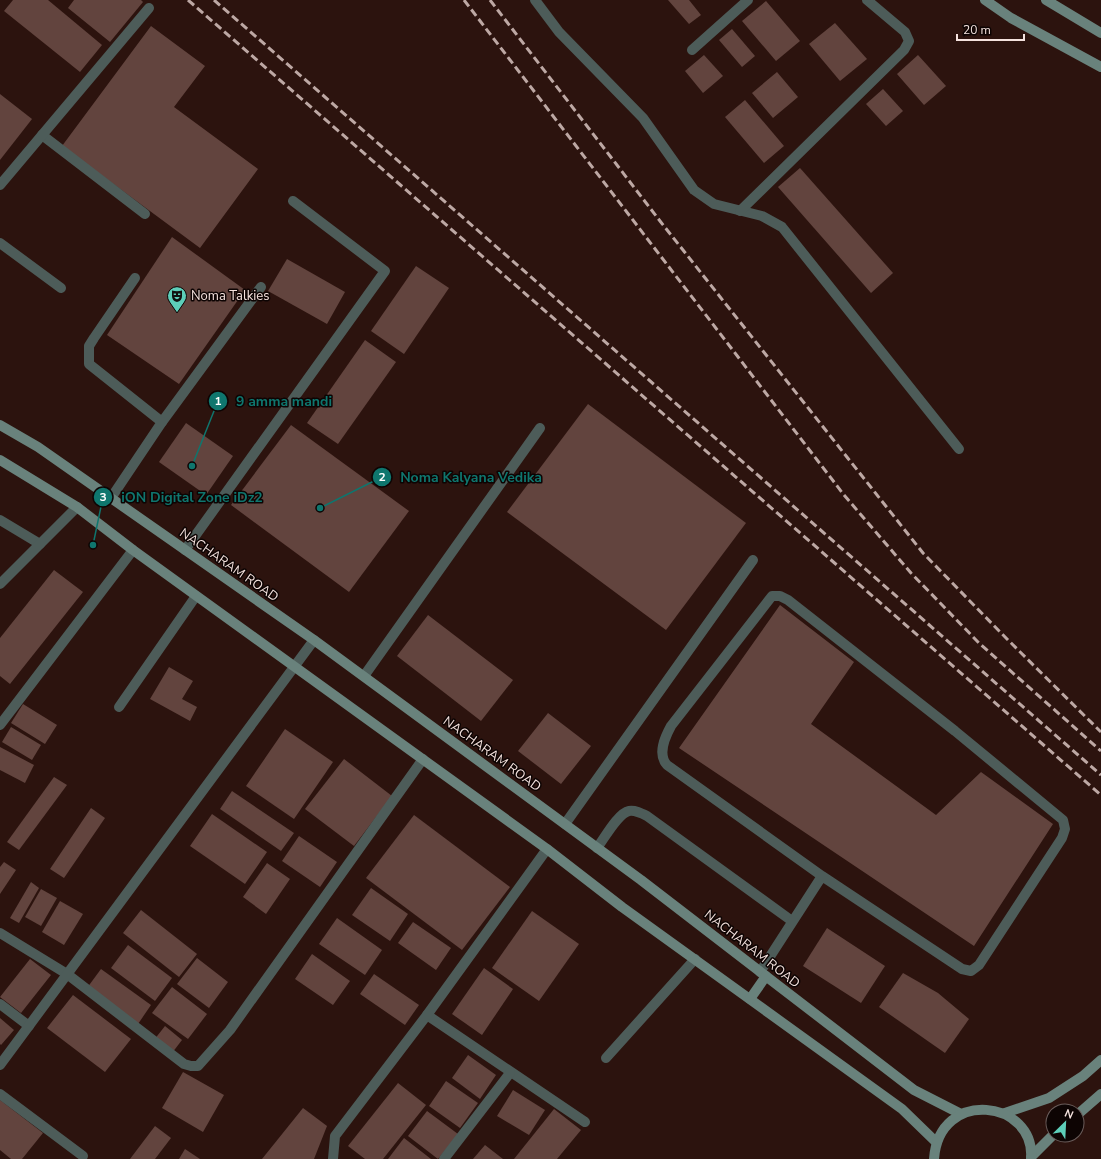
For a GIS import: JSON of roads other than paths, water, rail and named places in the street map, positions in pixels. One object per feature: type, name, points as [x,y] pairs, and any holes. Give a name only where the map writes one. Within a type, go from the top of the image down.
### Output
[{"type":"main road","points":[[985,0],[1011,18],[1101,67]]},
{"type":"main road","points":[[1046,0],[1101,33]]},
{"type":"main road","name":"NACHARAM ROAD","points":[[0,425],[38,447],[314,640],[565,824],[914,1090],[961,1114]]},
{"type":"main road","points":[[0,460],[77,507],[294,668],[547,849],[622,907],[902,1109],[936,1142]]},
{"type":"main road","points":[[750,999],[763,974]]},
{"type":"main road","points":[[1005,1114],[1049,1098],[1083,1076],[1101,1060]]},
{"type":"main road","points":[[1085,1108],[1101,1094]]},
{"type":"main road","points":[[934,1159],[936,1142],[951,1121],[961,1114],[976,1110],[990,1110],[1005,1114],[1023,1131],[1030,1145],[1031,1158]]},
{"type":"main road","points":[[1031,1158],[1045,1143]]},
{"type":"street","points":[[535,0],[559,32],[643,118],[694,190],[714,204],[740,212],[762,216],[782,227],[959,449]]},
{"type":"street","points":[[692,50],[748,0]]},
{"type":"street","points":[[740,212],[904,50],[909,41],[905,32],[867,0]]},
{"type":"street","points":[[1,181],[42,136],[149,8]]},
{"type":"street","points":[[42,136],[145,214]]},
{"type":"street","points":[[185,550],[385,271],[293,201]]},
{"type":"street","points":[[0,243],[61,288]]},
{"type":"street","points":[[135,278],[89,346],[89,364],[162,422]]},
{"type":"street","points":[[111,498],[162,422],[262,287]]},
{"type":"street","points":[[364,676],[540,428]]},
{"type":"street","points":[[1,581],[77,507]]},
{"type":"street","points":[[0,520],[40,544]]},
{"type":"street","points":[[0,725],[133,550]]},
{"type":"street","points":[[565,824],[753,560]]},
{"type":"street","points":[[119,707],[196,596]]},
{"type":"street","points":[[772,596],[780,596],[788,600],[955,731],[1063,820],[1065,829],[1062,838],[979,964],[971,970],[962,969],[822,876],[664,761],[664,739],[671,726],[772,596]]},
{"type":"street","points":[[0,1065],[314,640]]},
{"type":"street","points":[[0,933],[67,974],[184,1064],[198,1066],[230,1030],[423,759]]},
{"type":"street","points":[[597,848],[620,816],[627,811],[637,811],[647,816],[792,921]]},
{"type":"street","points":[[333,1159],[335,1136],[428,1016],[547,849]]},
{"type":"street","points":[[763,974],[792,921],[822,876]]},
{"type":"street","points":[[606,1058],[695,959]]},
{"type":"street","points":[[0,1004],[29,1026]]},
{"type":"street","points":[[428,1016],[510,1073],[585,1122]]},
{"type":"street","points":[[444,1159],[510,1073]]},
{"type":"street","points":[[0,1094],[84,1158]]},
{"type":"railway","points":[[188,0],[1101,795]]},
{"type":"railway","points":[[214,0],[1101,775]]},
{"type":"railway","points":[[464,0],[844,495],[911,573],[979,643],[1101,751]]},
{"type":"railway","points":[[490,0],[660,221],[923,553],[1101,732]]},
{"type":"place","name":"Noma Talkies","points":[[177,313]]},
{"type":"place","name":"9 amma mandi","points":[[192,466]]},
{"type":"place","name":"Noma Kalyana Vedika","points":[[320,508]]},
{"type":"place","name":"iON Digital Zone iDz2","points":[[93,545]]}]
